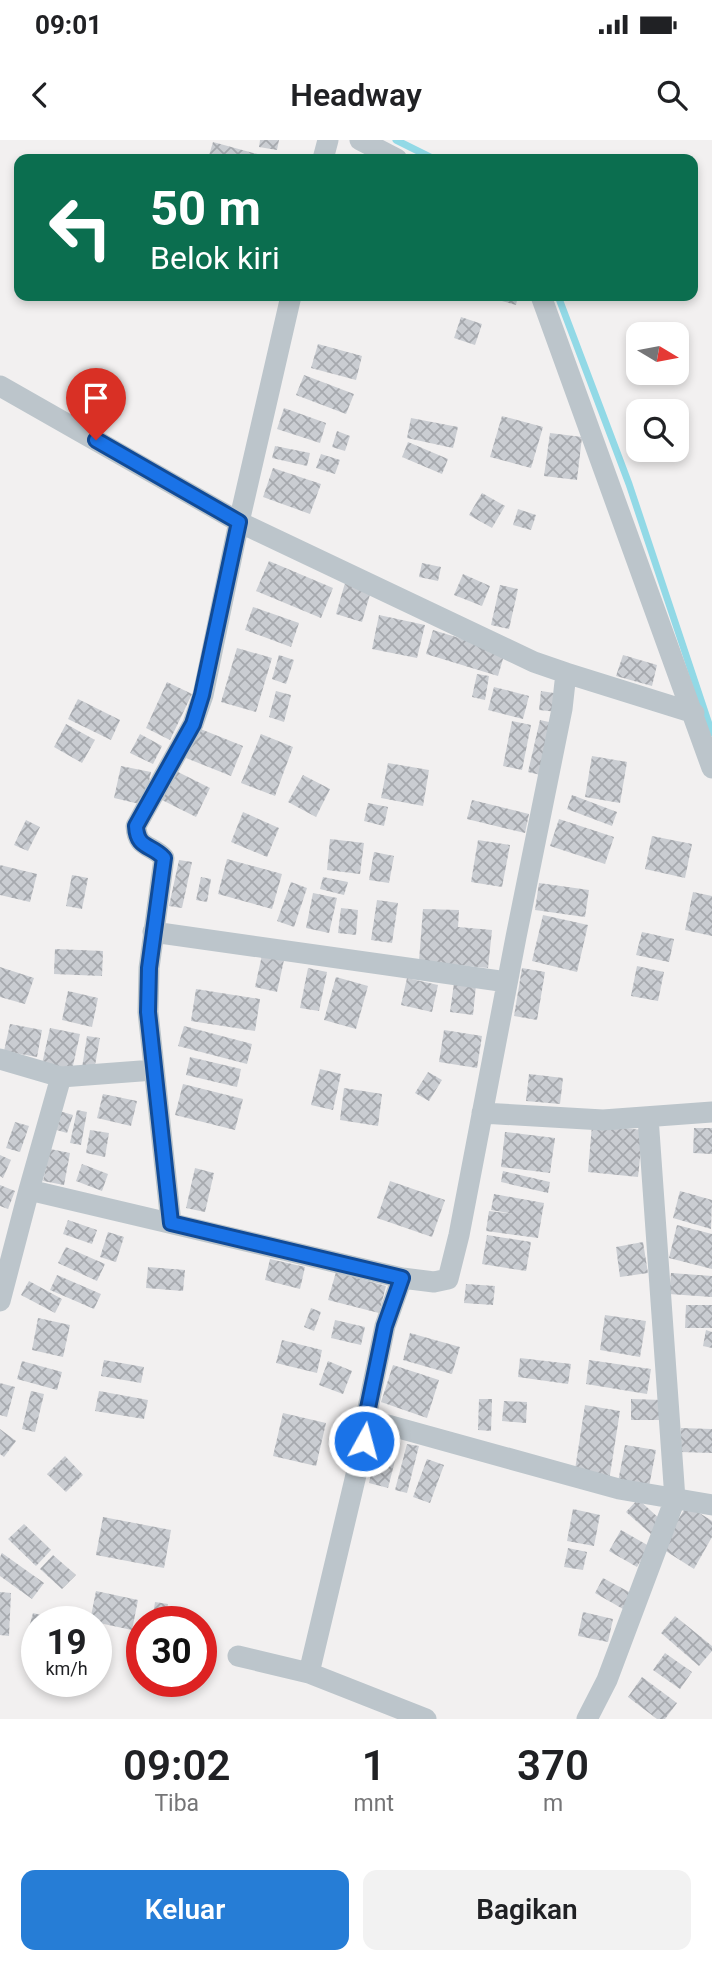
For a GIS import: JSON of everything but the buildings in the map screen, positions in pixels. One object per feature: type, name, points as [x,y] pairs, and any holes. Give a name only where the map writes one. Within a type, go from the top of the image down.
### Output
[{"type":"street","points":[[360,140],[387,154]]},
{"type":"street","points":[[171,1223],[148,1012],[149,968],[164,858],[157,851],[142,844],[137,837],[136,826],[196,715],[290,301]]},
{"type":"street","points":[[543,301],[712,768]]},
{"type":"street","points":[[0,386],[239,522],[534,662],[694,713]]},
{"type":"street","points":[[29,1190],[402,1278],[434,1282],[448,1279],[562,709],[566,673]]},
{"type":"street","points":[[153,932],[507,982]]},
{"type":"street","points":[[0,1059],[61,1077],[154,1070]]},
{"type":"street","points":[[0,1301],[61,1077]]},
{"type":"street","points":[[482,1113],[603,1120],[712,1112]]},
{"type":"street","points":[[587,1719],[607,1680],[674,1499],[648,1117]]},
{"type":"street","points":[[309,1673],[370,1416],[368,1408],[385,1326],[402,1278]]},
{"type":"street","points":[[370,1416],[377,1422],[619,1489],[712,1506]]},
{"type":"street","points":[[238,1657],[309,1673],[425,1719]]},
{"type":"waterway","points":[[396,140],[424,154]]},
{"type":"waterway","points":[[560,301],[629,484],[712,733]]},
{"type":"route","points":[[96,440],[239,522],[202,695],[193,724],[136,826],[137,837],[142,844],[157,851],[164,858],[149,968],[148,1012],[171,1223],[402,1278],[385,1326],[364,1441]]}]
